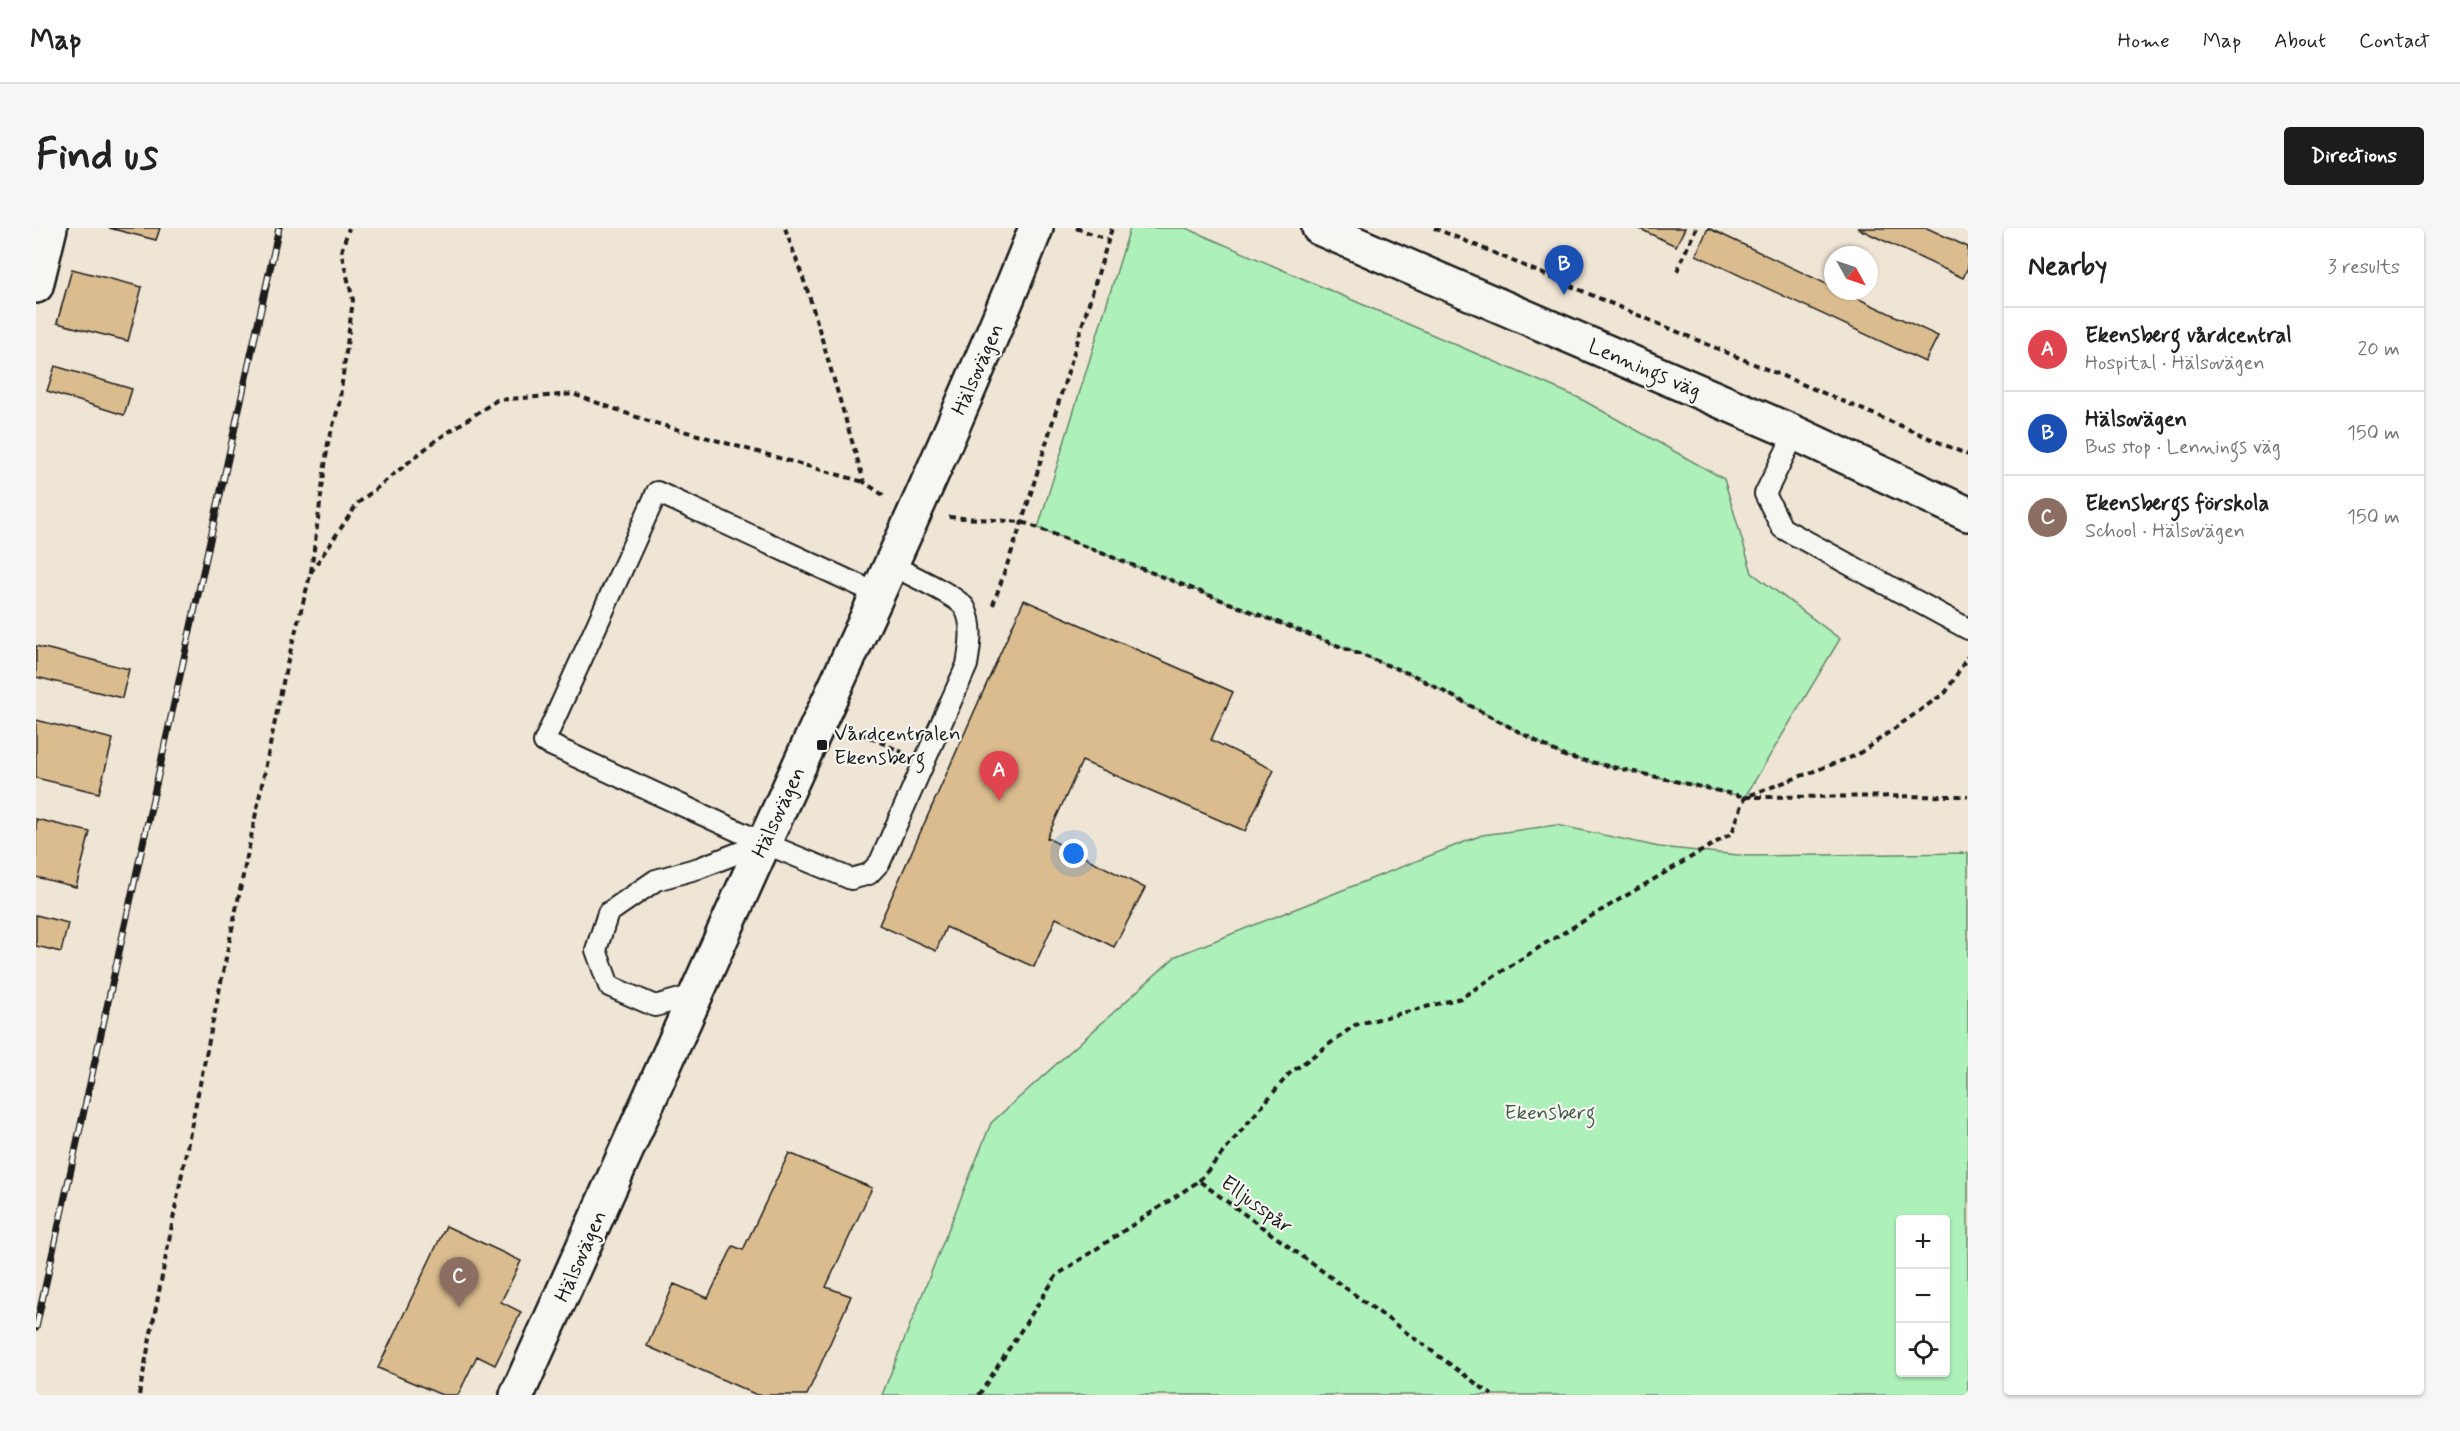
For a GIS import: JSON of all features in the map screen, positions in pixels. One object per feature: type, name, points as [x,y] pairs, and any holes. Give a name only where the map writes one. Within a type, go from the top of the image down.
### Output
[{"type":"street","points":[[36,286],[50,228]]},
{"type":"street","name":"Hälsovägen","points":[[517,1395],[891,565],[993,334],[1036,228]]},
{"type":"street","name":"Lennings väg","points":[[1319,228],[1794,433],[1968,514]]},
{"type":"lane","points":[[1794,433],[1765,494],[1782,528],[1968,629]]},
{"type":"lane","points":[[878,594],[657,492],[544,741],[764,843],[851,879],[868,874],[880,862],[967,664],[972,634],[965,607],[945,593],[891,565]]},
{"type":"lane","points":[[698,994],[656,1006],[609,986],[596,950],[608,913],[656,880],[699,868],[764,843]]},
{"type":"path","points":[[139,1395],[191,1126],[286,668],[311,572],[328,443],[339,405],[353,300],[341,252],[349,228]]},
{"type":"path","points":[[785,228],[809,295],[864,482]]},
{"type":"path","points":[[1076,228],[1107,239]]},
{"type":"path","points":[[988,615],[1022,522],[1112,228]]},
{"type":"path","points":[[1434,228],[1875,414],[1968,456]]},
{"type":"path","points":[[1677,271],[1696,228]]},
{"type":"path","points":[[311,572],[358,503],[435,441],[497,400],[573,394],[648,420],[864,482],[913,514],[1022,522],[1415,676],[1564,756],[1745,797],[1968,796]]},
{"type":"path","points":[[1199,1181],[1289,1074],[1355,1024],[1461,998],[1546,943],[1732,833],[1745,797],[1857,755],[1946,692],[1968,656]]},
{"type":"path","points":[[843,726],[924,762]]},
{"type":"path","name":"Elljusspår","points":[[979,1395],[1057,1275],[1199,1181],[1492,1395]]},
{"type":"green space","points":[[1130,228],[1186,228],[1579,398],[1724,479],[1752,573],[1840,639],[1745,797],[1564,756],[1415,676],[1038,528]]},
{"type":"green space","name":"Ekensberg","points":[[1557,825],[1659,847],[1748,856],[1968,853],[1968,1395],[882,1395],[991,1123],[1176,956],[1482,835]]},
{"type":"building","points":[[109,228],[160,228],[156,240]]},
{"type":"building","points":[[1638,228],[1685,228],[1676,246]]},
{"type":"building","points":[[1708,228],[1824,283],[1824,300],[1861,300],[1938,336],[1925,362],[1696,255]]},
{"type":"building","points":[[1857,228],[1927,228],[1968,247],[1968,267],[1963,278]]},
{"type":"building","points":[[72,269],[142,287],[128,341],[57,323]]},
{"type":"building","points":[[55,366],[132,389],[124,415],[47,391]]},
{"type":"building","points":[[1024,600],[1233,692],[1211,740],[1274,770],[1245,831],[1082,761],[1047,838],[1145,888],[1114,947],[1056,918],[1034,967],[946,927],[936,951],[879,925]]},
{"type":"building","points":[[36,646],[129,669],[122,698],[36,677]]},
{"type":"building","points":[[36,720],[113,739],[99,793],[36,778]]},
{"type":"building","points":[[36,819],[90,832],[76,887],[36,877]]},
{"type":"building","points":[[36,915],[68,923],[61,952],[36,946]]},
{"type":"building","points":[[789,1153],[872,1188],[826,1287],[851,1296],[807,1395],[757,1395],[647,1346],[674,1284],[708,1298],[733,1246],[743,1250]]},
{"type":"building","points":[[446,1226],[521,1261],[501,1302],[521,1312],[495,1365],[477,1356],[458,1395],[442,1395],[378,1368]]},
{"type":"railway","points":[[36,1328],[279,228]]},
{"type":"place","name":"Hälsovägen","points":[[1564,295]]},
{"type":"place","name":"Vårdcentralen Ekensberg","points":[[822,745]]},
{"type":"place","name":"Ekensberg vårdcentral","points":[[999,801]]},
{"type":"place","name":"Ekensbergs förskola","points":[[459,1307]]}]
